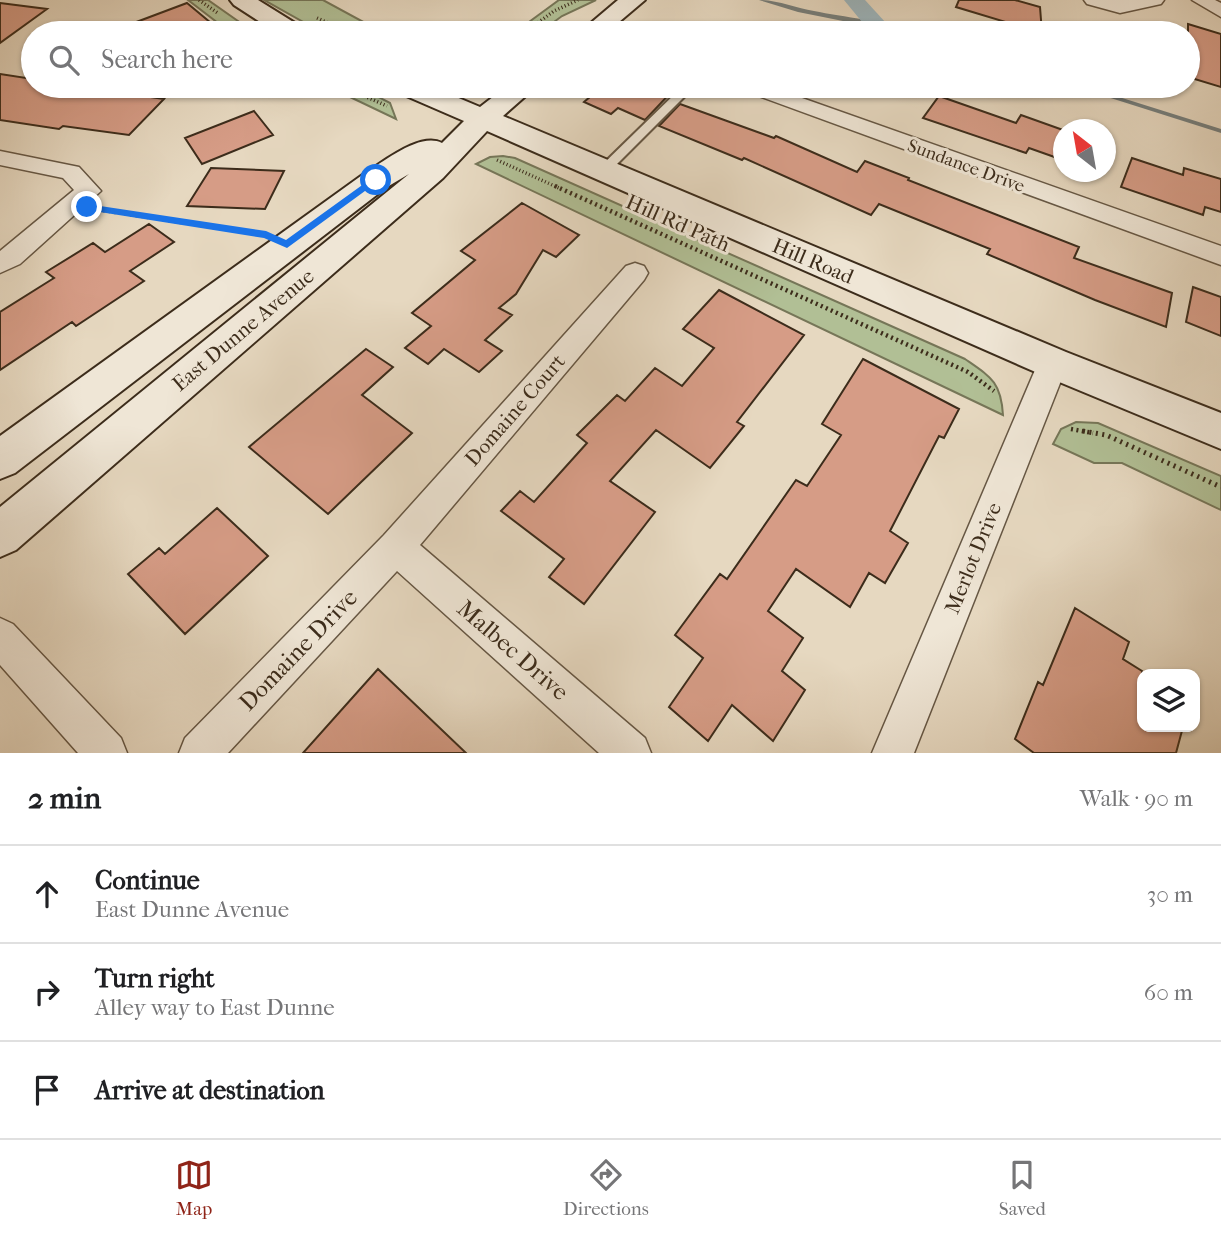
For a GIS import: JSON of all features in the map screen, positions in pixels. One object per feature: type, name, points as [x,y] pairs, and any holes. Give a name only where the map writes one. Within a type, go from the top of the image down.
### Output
[{"type":"main road","points":[[243,0],[275,21]]},
{"type":"main road","points":[[606,21],[633,0]]},
{"type":"main road","name":"Hill Road","points":[[400,98],[482,119],[1053,363],[1221,431]]},
{"type":"main road","name":"East Dunne Avenue","points":[[0,535],[432,171],[482,119],[509,98]]},
{"type":"main road","name":"East Dunne Avenue","points":[[0,460],[376,180],[482,119]]},
{"type":"street","points":[[1093,0],[1120,7],[1154,0]]},
{"type":"street","points":[[1201,0],[1221,11]]},
{"type":"street","name":"Sundance Drive","points":[[782,98],[1221,256]]},
{"type":"street","points":[[0,158],[71,172],[89,191],[11,257],[0,263]]},
{"type":"street","name":"Domaine Court","points":[[396,547],[635,273]]},
{"type":"street","name":"Merlot Drive","points":[[893,753],[1053,363]]},
{"type":"street","name":"Domaine Drive","points":[[200,753],[396,547]]},
{"type":"street","name":"Malbec Drive","points":[[396,547],[630,753]]},
{"type":"street","points":[[0,637],[106,753]]},
{"type":"lane","points":[[603,171],[677,98]]},
{"type":"path","points":[[540,21],[554,11],[579,0]]},
{"type":"path","name":"Hill Rd Path","points":[[497,160],[968,372],[994,391]]},
{"type":"path","points":[[89,191],[87,207],[266,235],[287,244]]},
{"type":"path","points":[[1071,429],[1106,435],[1221,487]]},
{"type":"green space","points":[[188,0],[208,0],[238,21],[215,21]]},
{"type":"green space","points":[[264,0],[323,0],[362,21],[302,21]]},
{"type":"green space","points":[[559,0],[596,0],[555,21],[530,21]]},
{"type":"green space","points":[[352,98],[380,98],[390,103],[396,119]]},
{"type":"green space","points":[[490,157],[515,158],[965,359],[993,381],[1000,395],[1003,415],[476,164]]},
{"type":"green space","points":[[1076,422],[1098,423],[1221,476],[1221,510],[1122,463],[1094,463],[1053,444],[1061,429]]},
{"type":"building","points":[[959,0],[1015,0],[1040,7],[1041,21],[1002,21],[956,7]]},
{"type":"building","points":[[0,3],[47,9],[30,21],[21,21],[21,28],[0,43]]},
{"type":"building","points":[[187,3],[209,21],[139,21]]},
{"type":"building","points":[[1200,28],[1221,34],[1221,87],[1200,81]]},
{"type":"building","points":[[0,74],[21,77],[21,98],[164,99],[129,135],[63,126],[59,129],[0,120]]},
{"type":"building","points":[[589,98],[666,98],[645,120],[618,108],[611,114],[584,102]]},
{"type":"building","points":[[938,98],[945,98],[1016,123],[1021,115],[1053,126],[1053,156],[1029,148],[1026,153],[923,118]]},
{"type":"building","points":[[680,104],[774,138],[776,136],[857,172],[865,161],[1079,247],[1074,258],[1172,293],[1166,327],[987,254],[990,249],[879,204],[871,215],[744,158],[742,160],[659,126]]},
{"type":"building","points":[[254,111],[273,135],[202,164],[185,138]]},
{"type":"building","points":[[1132,158],[1183,175],[1184,168],[1221,179],[1221,212],[1205,207],[1203,215],[1121,187]]},
{"type":"building","points":[[211,168],[284,171],[265,209],[187,206]]},
{"type":"building","points":[[522,203],[579,235],[556,257],[543,250],[516,294],[499,308],[512,315],[485,340],[502,351],[479,372],[444,349],[428,364],[405,348],[431,326],[412,313],[475,260],[461,251]]},
{"type":"building","points":[[149,224],[174,242],[130,271],[144,281],[76,326],[72,322],[0,370],[0,312],[54,278],[46,272],[93,243],[105,252]]},
{"type":"building","points":[[1193,287],[1221,297],[1221,336],[1186,322]]},
{"type":"building","points":[[719,290],[804,335],[737,422],[744,426],[710,468],[656,430],[610,481],[655,512],[584,604],[549,577],[564,559],[501,511],[520,491],[534,502],[587,443],[577,435],[617,395],[625,401],[655,368],[682,386],[714,348],[683,329]]},
{"type":"building","points":[[366,349],[393,367],[362,395],[412,433],[328,514],[249,447]]},
{"type":"building","points":[[863,359],[959,409],[944,438],[939,436],[890,531],[908,543],[885,583],[869,573],[850,607],[796,569],[768,611],[803,638],[782,671],[805,690],[773,741],[732,705],[708,741],[669,707],[703,658],[675,635],[720,574],[727,579],[796,480],[807,486],[841,435],[822,424]]},
{"type":"building","points":[[217,508],[268,556],[185,634],[128,574],[159,548],[165,554]]},
{"type":"building","points":[[1075,608],[1129,642],[1123,659],[1139,669],[1137,732],[1182,732],[1176,753],[1034,753],[1015,739],[1038,682],[1043,685]]},
{"type":"building","points":[[378,669],[466,753],[303,753]]},
{"type":"waterway","points":[[762,0],[857,21]]},
{"type":"waterway","points":[[854,0],[873,21]]},
{"type":"waterway","points":[[1116,98],[1221,131]]},
{"type":"route","points":[[87,207],[266,235],[287,244],[376,180]]}]
